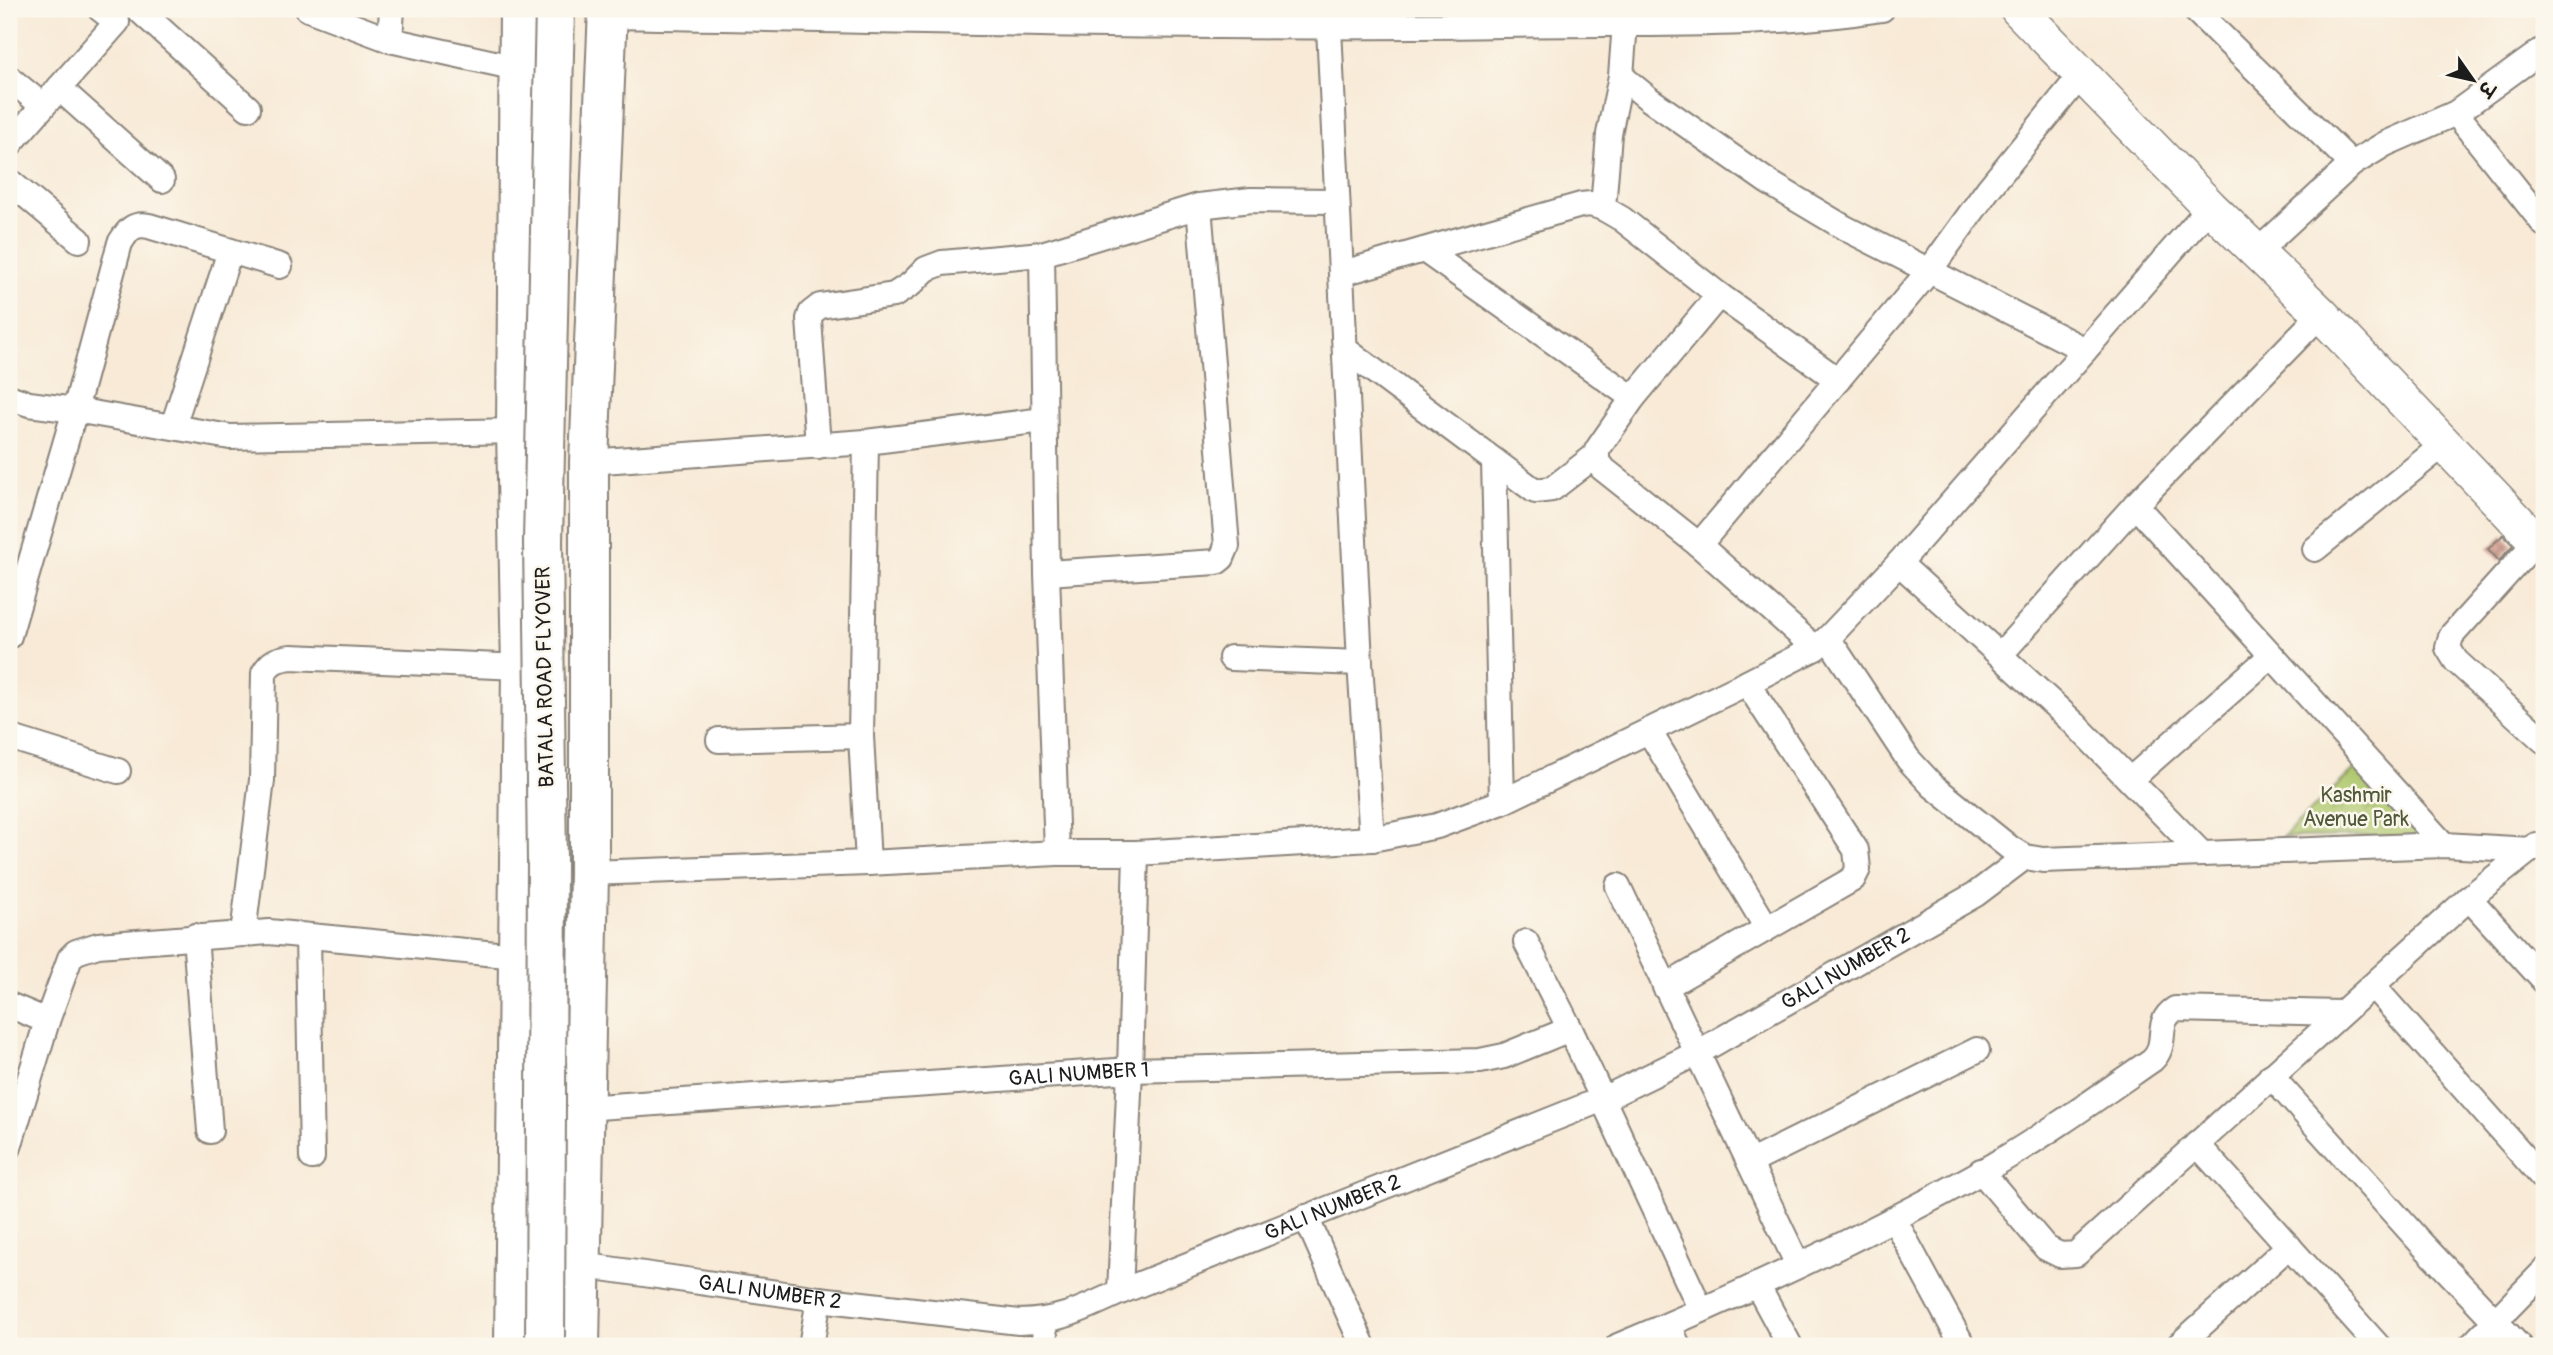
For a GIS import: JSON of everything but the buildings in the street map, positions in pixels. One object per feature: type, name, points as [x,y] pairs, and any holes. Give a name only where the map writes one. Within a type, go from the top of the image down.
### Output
[{"type":"main road","points":[[514,1346],[521,667],[516,431],[519,9]]},
{"type":"main road","name":"BATALA ROAD FLYOVER","points":[[545,1346],[547,861],[543,541],[555,9]]},
{"type":"main road","points":[[580,1346],[589,873],[589,462],[607,12]]},
{"type":"street","points":[[138,9],[248,108]]},
{"type":"street","points":[[308,9],[390,40],[517,68]]},
{"type":"street","points":[[390,40],[392,9]]},
{"type":"street","points":[[607,12],[1329,28],[1728,23],[1882,9]]},
{"type":"street","points":[[2018,9],[2210,207],[2320,314],[2443,444],[2542,541],[2451,636],[2448,648],[2456,661],[2544,741]]},
{"type":"street","points":[[2194,9],[2352,164]]},
{"type":"street","points":[[9,145],[51,97],[115,13]]},
{"type":"street","points":[[1604,208],[1609,135],[1621,76],[1625,23]]},
{"type":"street","points":[[1329,28],[1360,663],[1372,839]]},
{"type":"street","points":[[2258,251],[2352,164],[2385,144],[2456,113],[2544,49]]},
{"type":"street","points":[[1699,545],[1930,270],[1989,188],[2081,75]]},
{"type":"street","points":[[1621,76],[1649,99],[1768,182],[1845,228],[2085,351]]},
{"type":"street","points":[[9,78],[51,97],[162,180]]},
{"type":"street","points":[[2456,113],[2544,224]]},
{"type":"street","points":[[9,181],[79,240]]},
{"type":"street","points":[[818,446],[809,319],[815,309],[894,295],[911,284],[926,269],[942,263],[1042,254],[1199,206],[1251,200],[1337,201]]},
{"type":"street","points":[[1343,273],[1581,205],[1604,208],[1838,380]]},
{"type":"street","points":[[1047,573],[1217,562],[1225,552],[1227,546],[1199,206]]},
{"type":"street","points":[[589,873],[1056,853],[1136,853],[1372,839],[1437,827],[1502,802],[1747,683],[1821,643],[1899,563],[2210,207]]},
{"type":"street","points":[[9,636],[120,243],[126,233],[139,224],[280,266]]},
{"type":"street","points":[[1424,250],[1633,398]]},
{"type":"street","points":[[173,426],[229,251]]},
{"type":"street","points":[[1042,254],[1047,573],[1056,853]]},
{"type":"street","points":[[1719,295],[1633,398],[1597,450],[1602,468],[1821,643],[1908,759],[1933,786],[2010,848],[2025,857],[2043,860],[2538,844]]},
{"type":"street","points":[[2001,654],[2135,505],[2320,314]]},
{"type":"street","points":[[1346,350],[1535,491],[1552,489],[1597,455]]},
{"type":"street","points":[[9,397],[29,404],[230,436],[516,431]]},
{"type":"street","points":[[589,462],[866,442],[1044,421]]},
{"type":"street","points":[[866,442],[861,736],[868,863]]},
{"type":"street","points":[[2315,549],[2443,444]]},
{"type":"street","points":[[1494,461],[1502,802]]},
{"type":"street","points":[[2135,505],[2444,845]]},
{"type":"street","points":[[1899,563],[2001,654],[2131,779],[2202,854]]},
{"type":"street","points":[[2131,779],[2271,656]]},
{"type":"street","points":[[243,934],[262,780],[264,673],[269,664],[291,657],[521,667]]},
{"type":"street","points":[[1231,658],[1360,663]]},
{"type":"street","points":[[1665,987],[1853,879],[1858,869],[1856,850],[1747,683]]},
{"type":"street","points":[[1648,731],[1767,929]]},
{"type":"street","points":[[719,740],[861,736]]},
{"type":"street","points":[[9,737],[118,771]]},
{"type":"street","points":[[1981,1171],[2046,1248],[2060,1255],[2076,1254],[2469,898],[2538,844]]},
{"type":"street","points":[[1120,1292],[1136,853]]},
{"type":"street","name":"GALI NUMBER 2","points":[[514,1261],[581,1263],[818,1299],[1019,1322],[1068,1316],[1120,1292],[1603,1099],[1699,1052],[1976,894],[2025,857]]},
{"type":"street","points":[[1618,886],[1798,1265]]},
{"type":"street","points":[[2469,898],[2544,981]]},
{"type":"street","points":[[9,1147],[47,1021],[70,958],[76,952],[98,945],[269,932],[517,956]]},
{"type":"street","points":[[195,936],[210,1131]]},
{"type":"street","points":[[308,936],[312,1157]]},
{"type":"street","points":[[1526,942],[1570,1029],[1702,1310]]},
{"type":"street","points":[[2373,986],[2544,1179]]},
{"type":"street","points":[[9,1005],[47,1021]]},
{"type":"street","points":[[1618,1346],[1674,1336],[1702,1310],[1894,1219],[1981,1171],[2075,1114],[2152,1060],[2161,1047],[2163,1021],[2175,1009],[2340,1013]]},
{"type":"street","name":"GALI NUMBER 1","points":[[583,1108],[1130,1070],[1480,1061],[1504,1056],[1570,1029]]},
{"type":"street","points":[[1751,1162],[1977,1050]]},
{"type":"street","points":[[2271,1076],[2421,1243],[2519,1346]]},
{"type":"street","points":[[2197,1144],[2289,1246],[2365,1342]]},
{"type":"street","points":[[1306,1217],[1363,1346]]},
{"type":"street","points":[[1894,1219],[1963,1346]]},
{"type":"street","points":[[2178,1346],[2289,1246]]},
{"type":"street","points":[[2470,1346],[2544,1271]]},
{"type":"street","points":[[1757,1285],[1790,1346]]},
{"type":"street","points":[[811,1346],[818,1299]]},
{"type":"street","points":[[1042,1321],[1047,1346]]},
{"type":"green space","name":"Kashmir Avenue Park","points":[[2361,763],[2423,836],[2283,837]]}]
